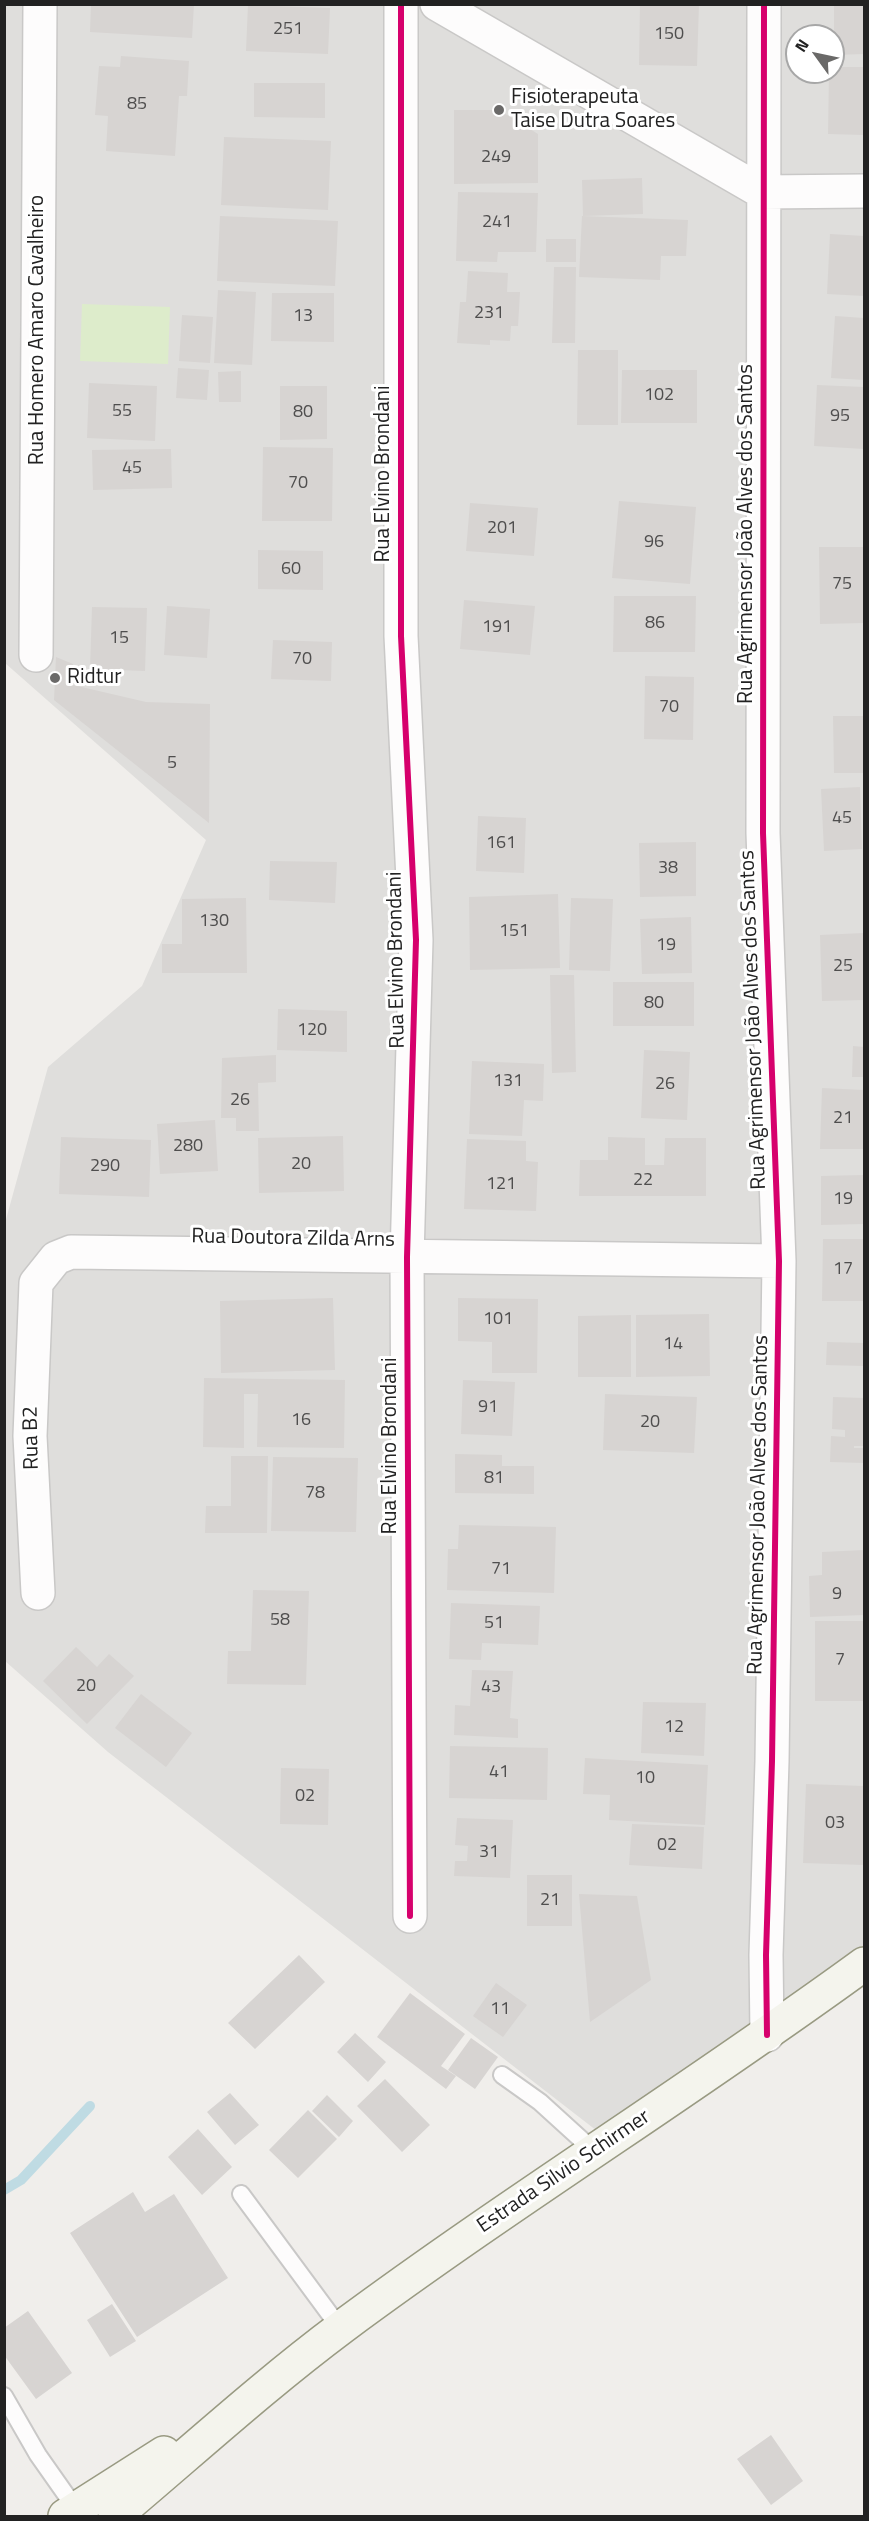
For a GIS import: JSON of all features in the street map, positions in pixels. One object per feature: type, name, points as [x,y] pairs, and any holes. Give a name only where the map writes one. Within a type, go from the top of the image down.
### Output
[{"type":"street","name":"Rua Homero Amaro Cavalheiro","points":[[36,655],[40,4]]},
{"type":"street","name":"Rua Elvino Brondani","points":[[400,4],[401,636],[416,940],[407,1257],[410,1916]]},
{"type":"street","points":[[437,4],[762,192],[864,191]]},
{"type":"street","name":"Rua Agrimensor João Alves dos Santos","points":[[764,4],[762,192],[764,833],[779,1261],[766,2035]]},
{"type":"street","name":"Rua Doutora Zilda Arns","points":[[36,1283],[56,1258],[71,1252],[779,1261]]},
{"type":"street","name":"Rua B2","points":[[36,1283],[30,1436],[38,1593]]},
{"type":"street","name":"Estrada Silvio Schirmer","points":[[116,2517],[268,2385],[340,2328],[474,2232],[766,2035],[864,1964]]},
{"type":"street","name":"Estrada Silvio Schirmer","points":[[71,2513],[268,2385]]},
{"type":"lane","points":[[502,2075],[540,2102],[595,2152]]},
{"type":"lane","points":[[241,2194],[340,2328]]},
{"type":"lane","points":[[4,2396],[71,2513]]},
{"type":"shaded area","points":[[5,5],[864,5],[864,1964],[610,2141],[108,1752],[5,1661],[5,1223],[48,1067],[142,986],[206,840],[5,663]]},
{"type":"green space","points":[[82,304],[170,307],[168,364],[80,361]]},
{"type":"building","points":[[91,4],[194,4],[192,38],[90,32]]},
{"type":"building","points":[[640,4],[699,4],[697,66],[639,65]]},
{"type":"building","points":[[834,4],[864,4],[864,54],[845,55],[845,24],[834,24]]},
{"type":"building","points":[[248,5],[330,8],[328,54],[246,51]]},
{"type":"building","points":[[121,56],[189,61],[187,96],[179,96],[175,156],[106,151],[108,116],[95,115],[99,66],[120,67]]},
{"type":"building","points":[[845,67],[864,67],[864,135],[828,134],[829,84],[845,84]]},
{"type":"building","points":[[254,83],[325,83],[325,118],[254,117]]},
{"type":"building","points":[[454,110],[499,110],[538,134],[538,183],[454,184]]},
{"type":"building","points":[[224,137],[331,141],[328,210],[221,205]]},
{"type":"building","points":[[642,178],[643,214],[583,216],[582,180]]},
{"type":"building","points":[[458,192],[538,193],[536,252],[498,252],[497,262],[456,261]]},
{"type":"building","points":[[220,216],[338,221],[335,286],[217,281]]},
{"type":"building","points":[[582,216],[688,220],[686,256],[661,256],[660,280],[579,277]]},
{"type":"building","points":[[830,234],[864,236],[864,296],[827,294]]},
{"type":"building","points":[[546,239],[576,239],[576,262],[546,262]]},
{"type":"building","points":[[554,267],[576,267],[575,343],[552,343]]},
{"type":"building","points":[[468,271],[508,273],[507,292],[520,292],[518,326],[511,326],[510,341],[490,340],[490,345],[457,343],[460,302],[466,302]]},
{"type":"building","points":[[218,290],[256,292],[252,365],[214,363]]},
{"type":"building","points":[[272,293],[334,293],[334,342],[271,341]]},
{"type":"building","points":[[182,315],[213,317],[210,363],[179,361]]},
{"type":"building","points":[[835,316],[864,318],[864,380],[831,378]]},
{"type":"building","points":[[578,350],[618,350],[618,425],[577,425]]},
{"type":"building","points":[[178,368],[209,370],[207,400],[176,398]]},
{"type":"building","points":[[622,370],[697,370],[697,423],[621,423]]},
{"type":"building","points":[[241,371],[241,402],[219,402],[218,372]]},
{"type":"building","points":[[89,383],[157,386],[155,441],[87,438]]},
{"type":"building","points":[[817,385],[864,387],[864,449],[814,446]]},
{"type":"building","points":[[280,386],[327,386],[327,439],[280,440]]},
{"type":"building","points":[[263,447],[333,448],[332,521],[262,521]]},
{"type":"building","points":[[171,449],[172,488],[93,490],[92,450]]},
{"type":"building","points":[[619,501],[696,507],[690,584],[612,578]]},
{"type":"building","points":[[470,503],[538,508],[534,556],[466,551]]},
{"type":"building","points":[[819,547],[864,547],[864,623],[820,624]]},
{"type":"building","points":[[258,550],[323,551],[323,590],[258,589]]},
{"type":"building","points":[[614,596],[696,596],[695,652],[613,652]]},
{"type":"building","points":[[464,600],[535,606],[530,655],[460,649]]},
{"type":"building","points":[[167,606],[210,609],[207,658],[164,655]]},
{"type":"building","points":[[92,607],[147,608],[145,671],[90,669]]},
{"type":"building","points":[[273,640],[332,642],[331,681],[271,679]]},
{"type":"building","points":[[56,657],[73,664],[73,685],[146,702],[210,704],[209,823],[54,700]]},
{"type":"building","points":[[645,676],[694,677],[693,740],[644,739]]},
{"type":"building","points":[[833,716],[864,716],[864,773],[834,773]]},
{"type":"building","points":[[860,787],[862,849],[824,851],[821,789]]},
{"type":"building","points":[[478,816],[526,818],[524,873],[476,871]]},
{"type":"building","points":[[696,842],[696,896],[640,897],[639,843]]},
{"type":"building","points":[[270,861],[337,862],[335,903],[269,900]]},
{"type":"building","points":[[558,894],[560,968],[470,970],[469,897]]},
{"type":"building","points":[[246,898],[247,973],[162,973],[162,944],[182,944],[182,899]]},
{"type":"building","points":[[571,898],[613,899],[610,971],[569,970]]},
{"type":"building","points":[[691,917],[692,973],[642,974],[640,919]]},
{"type":"building","points":[[864,933],[864,1000],[822,1001],[820,935]]},
{"type":"building","points":[[550,975],[574,975],[576,1072],[552,1073]]},
{"type":"building","points":[[613,982],[694,982],[694,1026],[613,1026]]},
{"type":"building","points":[[278,1009],[347,1011],[347,1052],[277,1050]]},
{"type":"building","points":[[853,1046],[864,1047],[864,1077],[852,1077]]},
{"type":"building","points":[[644,1050],[690,1052],[687,1120],[641,1118]]},
{"type":"building","points":[[276,1055],[276,1082],[258,1083],[259,1131],[236,1131],[236,1118],[221,1118],[222,1058]]},
{"type":"building","points":[[472,1061],[544,1064],[543,1101],[524,1100],[522,1136],[469,1134]]},
{"type":"building","points":[[822,1088],[864,1090],[864,1149],[820,1149]]},
{"type":"building","points":[[215,1120],[218,1171],[160,1174],[157,1124]]},
{"type":"building","points":[[343,1136],[344,1191],[259,1193],[258,1138]]},
{"type":"building","points":[[61,1137],[151,1140],[149,1197],[59,1194]]},
{"type":"building","points":[[608,1137],[645,1138],[645,1165],[664,1165],[665,1138],[706,1138],[706,1196],[579,1196],[580,1160],[608,1160]]},
{"type":"building","points":[[467,1139],[526,1141],[526,1161],[538,1162],[536,1211],[464,1209]]},
{"type":"building","points":[[864,1175],[864,1224],[821,1225],[821,1176]]},
{"type":"building","points":[[823,1239],[864,1239],[864,1301],[822,1301]]},
{"type":"building","points":[[333,1298],[335,1370],[221,1373],[220,1301]]},
{"type":"building","points":[[458,1298],[538,1299],[537,1373],[492,1373],[492,1342],[458,1341]]},
{"type":"building","points":[[709,1314],[710,1376],[636,1377],[636,1315]]},
{"type":"building","points":[[631,1315],[631,1377],[578,1377],[578,1316]]},
{"type":"building","points":[[827,1342],[864,1343],[864,1366],[826,1365]]},
{"type":"building","points":[[204,1378],[345,1380],[344,1448],[257,1447],[258,1394],[244,1394],[244,1448],[203,1447]]},
{"type":"building","points":[[463,1380],[515,1382],[512,1436],[461,1434]]},
{"type":"building","points":[[605,1394],[697,1397],[694,1453],[603,1450]]},
{"type":"building","points":[[833,1397],[864,1398],[864,1446],[854,1446],[854,1448],[864,1448],[864,1463],[830,1462],[831,1436],[845,1437],[845,1430],[832,1429]]},
{"type":"building","points":[[455,1454],[502,1455],[502,1466],[534,1466],[534,1494],[455,1493]]},
{"type":"building","points":[[231,1456],[268,1456],[267,1533],[205,1533],[206,1506],[231,1506]]},
{"type":"building","points":[[273,1457],[358,1458],[356,1532],[271,1531]]},
{"type":"building","points":[[459,1525],[556,1527],[554,1593],[447,1590],[448,1549],[458,1549]]},
{"type":"building","points":[[864,1550],[864,1615],[810,1617],[809,1576],[822,1575],[822,1552]]},
{"type":"building","points":[[253,1590],[309,1591],[306,1685],[227,1684],[228,1651],[251,1651]]},
{"type":"building","points":[[451,1603],[540,1606],[538,1645],[482,1643],[481,1660],[449,1659]]},
{"type":"building","points":[[815,1621],[864,1621],[864,1701],[815,1701]]},
{"type":"building","points":[[76,1647],[97,1667],[109,1654],[134,1676],[87,1724],[43,1681]]},
{"type":"building","points":[[472,1670],[513,1671],[510,1718],[518,1719],[518,1738],[454,1735],[455,1705],[470,1706]]},
{"type":"building","points":[[141,1694],[192,1733],[166,1767],[115,1728]]},
{"type":"building","points":[[643,1702],[706,1703],[704,1756],[641,1753]]},
{"type":"building","points":[[450,1746],[548,1748],[547,1800],[449,1798]]},
{"type":"building","points":[[585,1758],[708,1765],[705,1825],[609,1820],[610,1795],[583,1794]]},
{"type":"building","points":[[281,1768],[329,1769],[328,1825],[280,1824]]},
{"type":"building","points":[[806,1784],[864,1786],[864,1865],[803,1863]]},
{"type":"building","points":[[457,1818],[513,1820],[510,1878],[454,1876],[455,1861],[467,1861],[468,1846],[455,1845]]},
{"type":"building","points":[[632,1824],[704,1827],[702,1869],[629,1865]]},
{"type":"building","points":[[527,1875],[572,1875],[572,1926],[527,1926]]},
{"type":"building","points":[[579,1894],[637,1896],[651,1980],[590,2022]]},
{"type":"building","points":[[299,1955],[325,1982],[255,2049],[228,2023]]},
{"type":"building","points":[[496,1983],[527,2005],[503,2037],[473,2016]]},
{"type":"building","points":[[410,1993],[465,2034],[441,2066],[456,2076],[446,2089],[377,2037]]},
{"type":"building","points":[[355,2033],[386,2062],[368,2082],[337,2052]]},
{"type":"building","points":[[471,2038],[498,2057],[475,2089],[448,2070]]},
{"type":"building","points":[[385,2079],[430,2125],[402,2152],[357,2106]]},
{"type":"building","points":[[230,2093],[259,2125],[235,2145],[207,2112]]},
{"type":"building","points":[[327,2095],[353,2121],[339,2137],[312,2111]]},
{"type":"building","points":[[308,2110],[337,2139],[298,2178],[269,2150]]},
{"type":"building","points":[[198,2129],[232,2167],[202,2195],[168,2157]]},
{"type":"building","points":[[133,2192],[145,2212],[174,2194],[228,2278],[137,2337],[70,2233]]},
{"type":"building","points":[[112,2304],[136,2341],[110,2357],[87,2320]]},
{"type":"building","points":[[28,2311],[72,2373],[36,2399],[4,2355],[4,2328]]},
{"type":"building","points":[[771,2435],[803,2481],[771,2505],[737,2459]]},
{"type":"waterway","points":[[4,2190],[21,2180],[90,2106]]},
{"type":"cycle path","points":[[401,4],[401,636],[416,940],[407,1257],[410,1916]]},
{"type":"cycle path","points":[[764,4],[763,833],[779,1261],[772,1761],[766,1955],[767,2035]]},
{"type":"place","name":"Fisioterapeuta Taise Dutra Soares","points":[[499,110]]},
{"type":"place","name":"Ridtur","points":[[55,678]]}]
